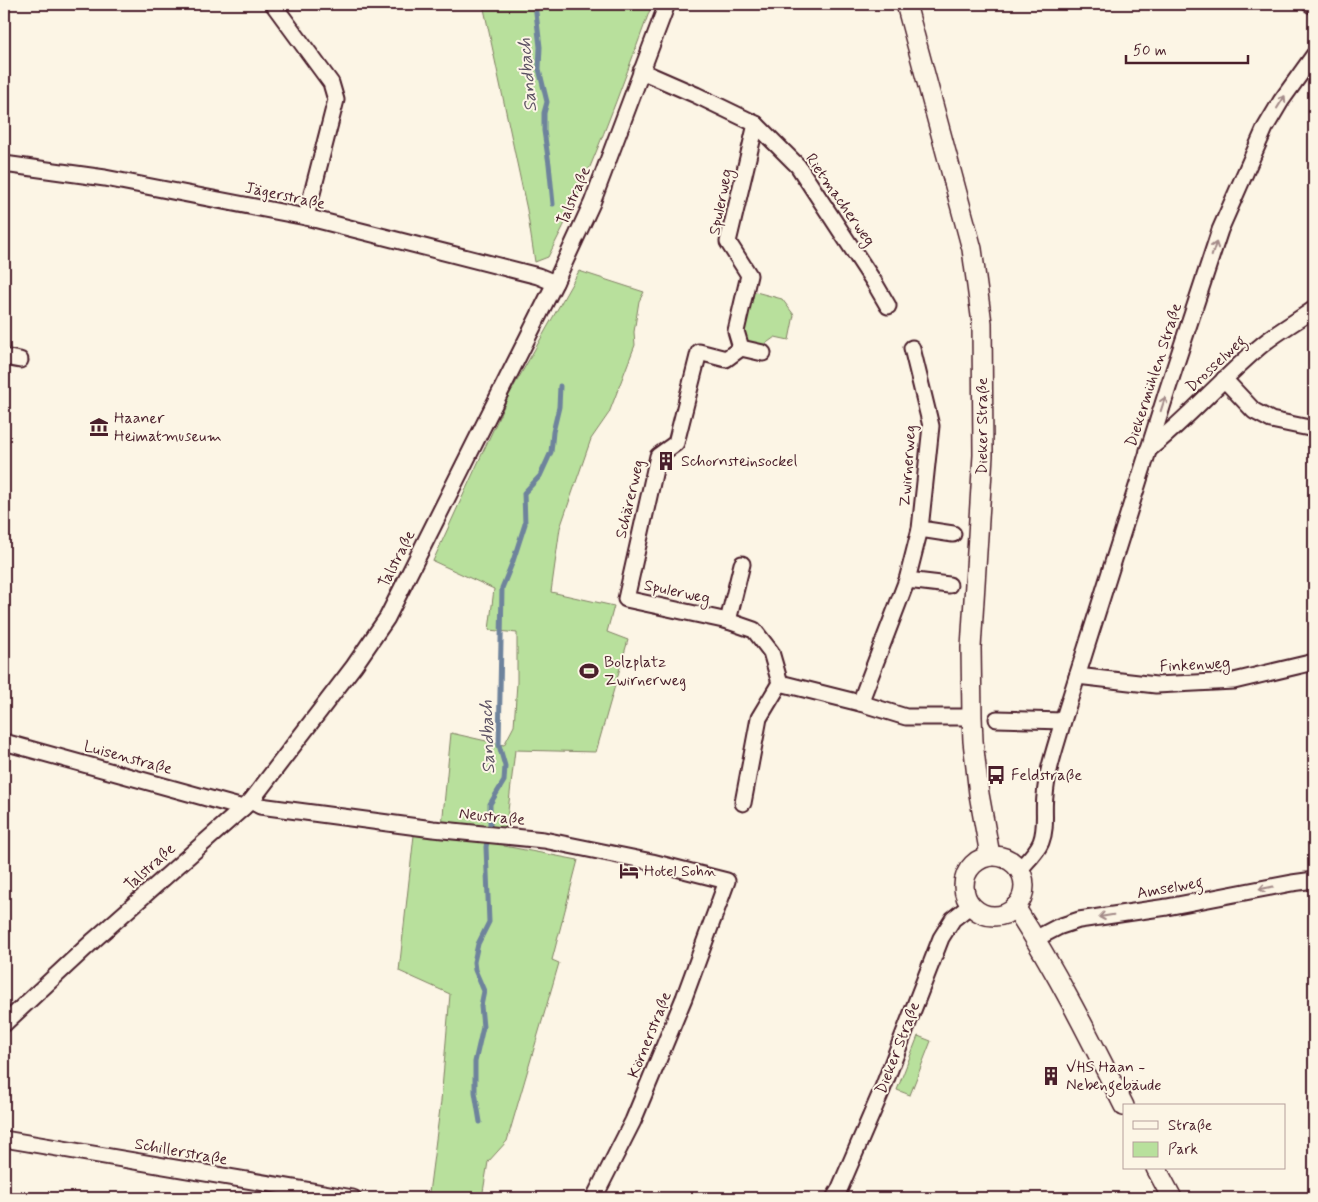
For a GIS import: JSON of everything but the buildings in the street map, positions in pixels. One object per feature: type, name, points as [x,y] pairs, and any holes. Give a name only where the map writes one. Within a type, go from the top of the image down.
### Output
[{"type":"street","points":[[273,4],[331,82],[336,100],[306,217]]},
{"type":"street","name":"Talstraße","points":[[4,1024],[94,940],[247,805],[354,666],[387,618],[555,283],[592,203],[666,4]]},
{"type":"street","name":"Dieker Straße","points":[[906,4],[972,249],[982,323],[983,455],[972,648],[972,717],[978,785],[990,855]]},
{"type":"street","points":[[1310,4],[1314,6]]},
{"type":"street","name":"Diekermühlen Straße","points":[[1020,869],[1040,844],[1044,832],[1045,796],[1050,766],[1063,721],[1148,450],[1228,211],[1265,128],[1281,101],[1314,55]]},
{"type":"street","name":"Rietmacherweg","points":[[641,71],[756,124],[798,166],[888,306]]},
{"type":"street","name":"Spulerweg","points":[[740,348],[736,331],[749,275],[728,242],[756,124]]},
{"type":"street","name":"Jägerstraße","points":[[4,164],[105,178],[306,217],[538,276],[555,283]]},
{"type":"street","name":"Drosselweg","points":[[1148,450],[1166,436],[1265,342],[1314,309]]},
{"type":"street","points":[[740,348],[763,353]]},
{"type":"street","name":"Schärerweg","points":[[627,591],[658,456],[676,443],[699,352],[726,359],[740,348]]},
{"type":"street","name":"Zwirnerweg","points":[[860,703],[907,580],[920,529],[931,426],[912,348]]},
{"type":"street","points":[[4,357],[20,360]]},
{"type":"street","points":[[1224,379],[1254,411],[1271,420],[1314,429]]},
{"type":"street","name":"Zwirnerweg","points":[[920,529],[953,534]]},
{"type":"street","name":"Spulerweg","points":[[728,621],[742,564]]},
{"type":"street","points":[[907,580],[949,585]]},
{"type":"street","name":"Spulerweg","points":[[627,591],[626,599],[728,621],[754,630],[772,652],[780,683]]},
{"type":"street","name":"Finkenweg","points":[[1077,676],[1156,685],[1234,681],[1314,662]]},
{"type":"street","points":[[742,803],[760,718],[780,683],[860,703],[906,717],[972,717]]},
{"type":"street","points":[[997,719],[1063,721]]},
{"type":"street","name":"Luisenstraße","points":[[4,742],[247,805]]},
{"type":"street","name":"Neustraße","points":[[247,805],[434,829],[512,836],[580,847],[652,862],[727,881]]},
{"type":"street","points":[[990,855],[1004,857],[1020,869],[1024,879],[1023,890],[1015,907],[1004,914],[997,916],[978,911],[971,905],[965,895],[964,882],[969,869],[979,860],[990,855]]},
{"type":"street","name":"Amselweg","points":[[1035,939],[1058,927],[1079,920],[1176,905],[1292,882],[1314,880]]},
{"type":"street","name":"Körnerstraße","points":[[594,1198],[640,1104],[684,998],[727,881]]},
{"type":"street","name":"Dieker Straße","points":[[834,1198],[882,1090],[941,938],[953,919],[971,905]]},
{"type":"street","points":[[1015,907],[1080,1018],[1123,1104]]},
{"type":"street","name":"Schillerstraße","points":[[4,1139],[353,1198]]},
{"type":"street","points":[[1157,1170],[1172,1198]]},
{"type":"green space","points":[[483,4],[647,4],[651,7],[604,134],[563,227],[548,257],[535,262],[527,210]]},
{"type":"green space","points":[[579,271],[644,292],[639,301],[634,332],[635,345],[609,413],[591,439],[560,528],[551,592],[614,606],[607,632],[628,640],[596,752],[515,750],[504,846],[578,860],[552,960],[559,963],[507,1141],[488,1162],[482,1198],[460,1198],[429,1193],[441,1101],[450,994],[399,971],[414,835],[441,836],[451,733],[504,745],[514,726],[517,683],[517,633],[489,630],[494,589],[433,561],[509,395]]},
{"type":"green space","points":[[752,291],[782,299],[794,315],[789,340],[775,337],[761,347],[745,342],[740,328]]},
{"type":"green space","points":[[918,1036],[931,1041],[910,1095],[897,1090]]},
{"type":"waterway","name":"Sandbach","points":[[535,4],[540,47],[539,69],[547,102],[544,113],[544,131],[553,204]]},
{"type":"waterway","name":"Sandbach","points":[[480,1122],[475,1092],[475,1062],[483,1027],[481,1006],[484,991],[475,970],[474,962],[478,944],[489,922],[486,847],[490,825],[490,804],[504,781],[505,766],[499,745],[502,588],[525,524],[524,493],[540,476],[551,452],[553,432],[559,407],[560,386]]},
{"type":"place","name":"Haaner Heimatmuseum","points":[[99,427]]},
{"type":"place","name":"Schornsteinsockel","points":[[666,461]]},
{"type":"place","name":"Bolzplatz Zwirnerweg","points":[[589,671]]},
{"type":"place","name":"Feldstraße","points":[[996,775]]},
{"type":"place","name":"Hotel Sohn","points":[[629,871]]},
{"type":"place","name":"VHS Haan - Nebengebäude","points":[[1051,1076]]}]
